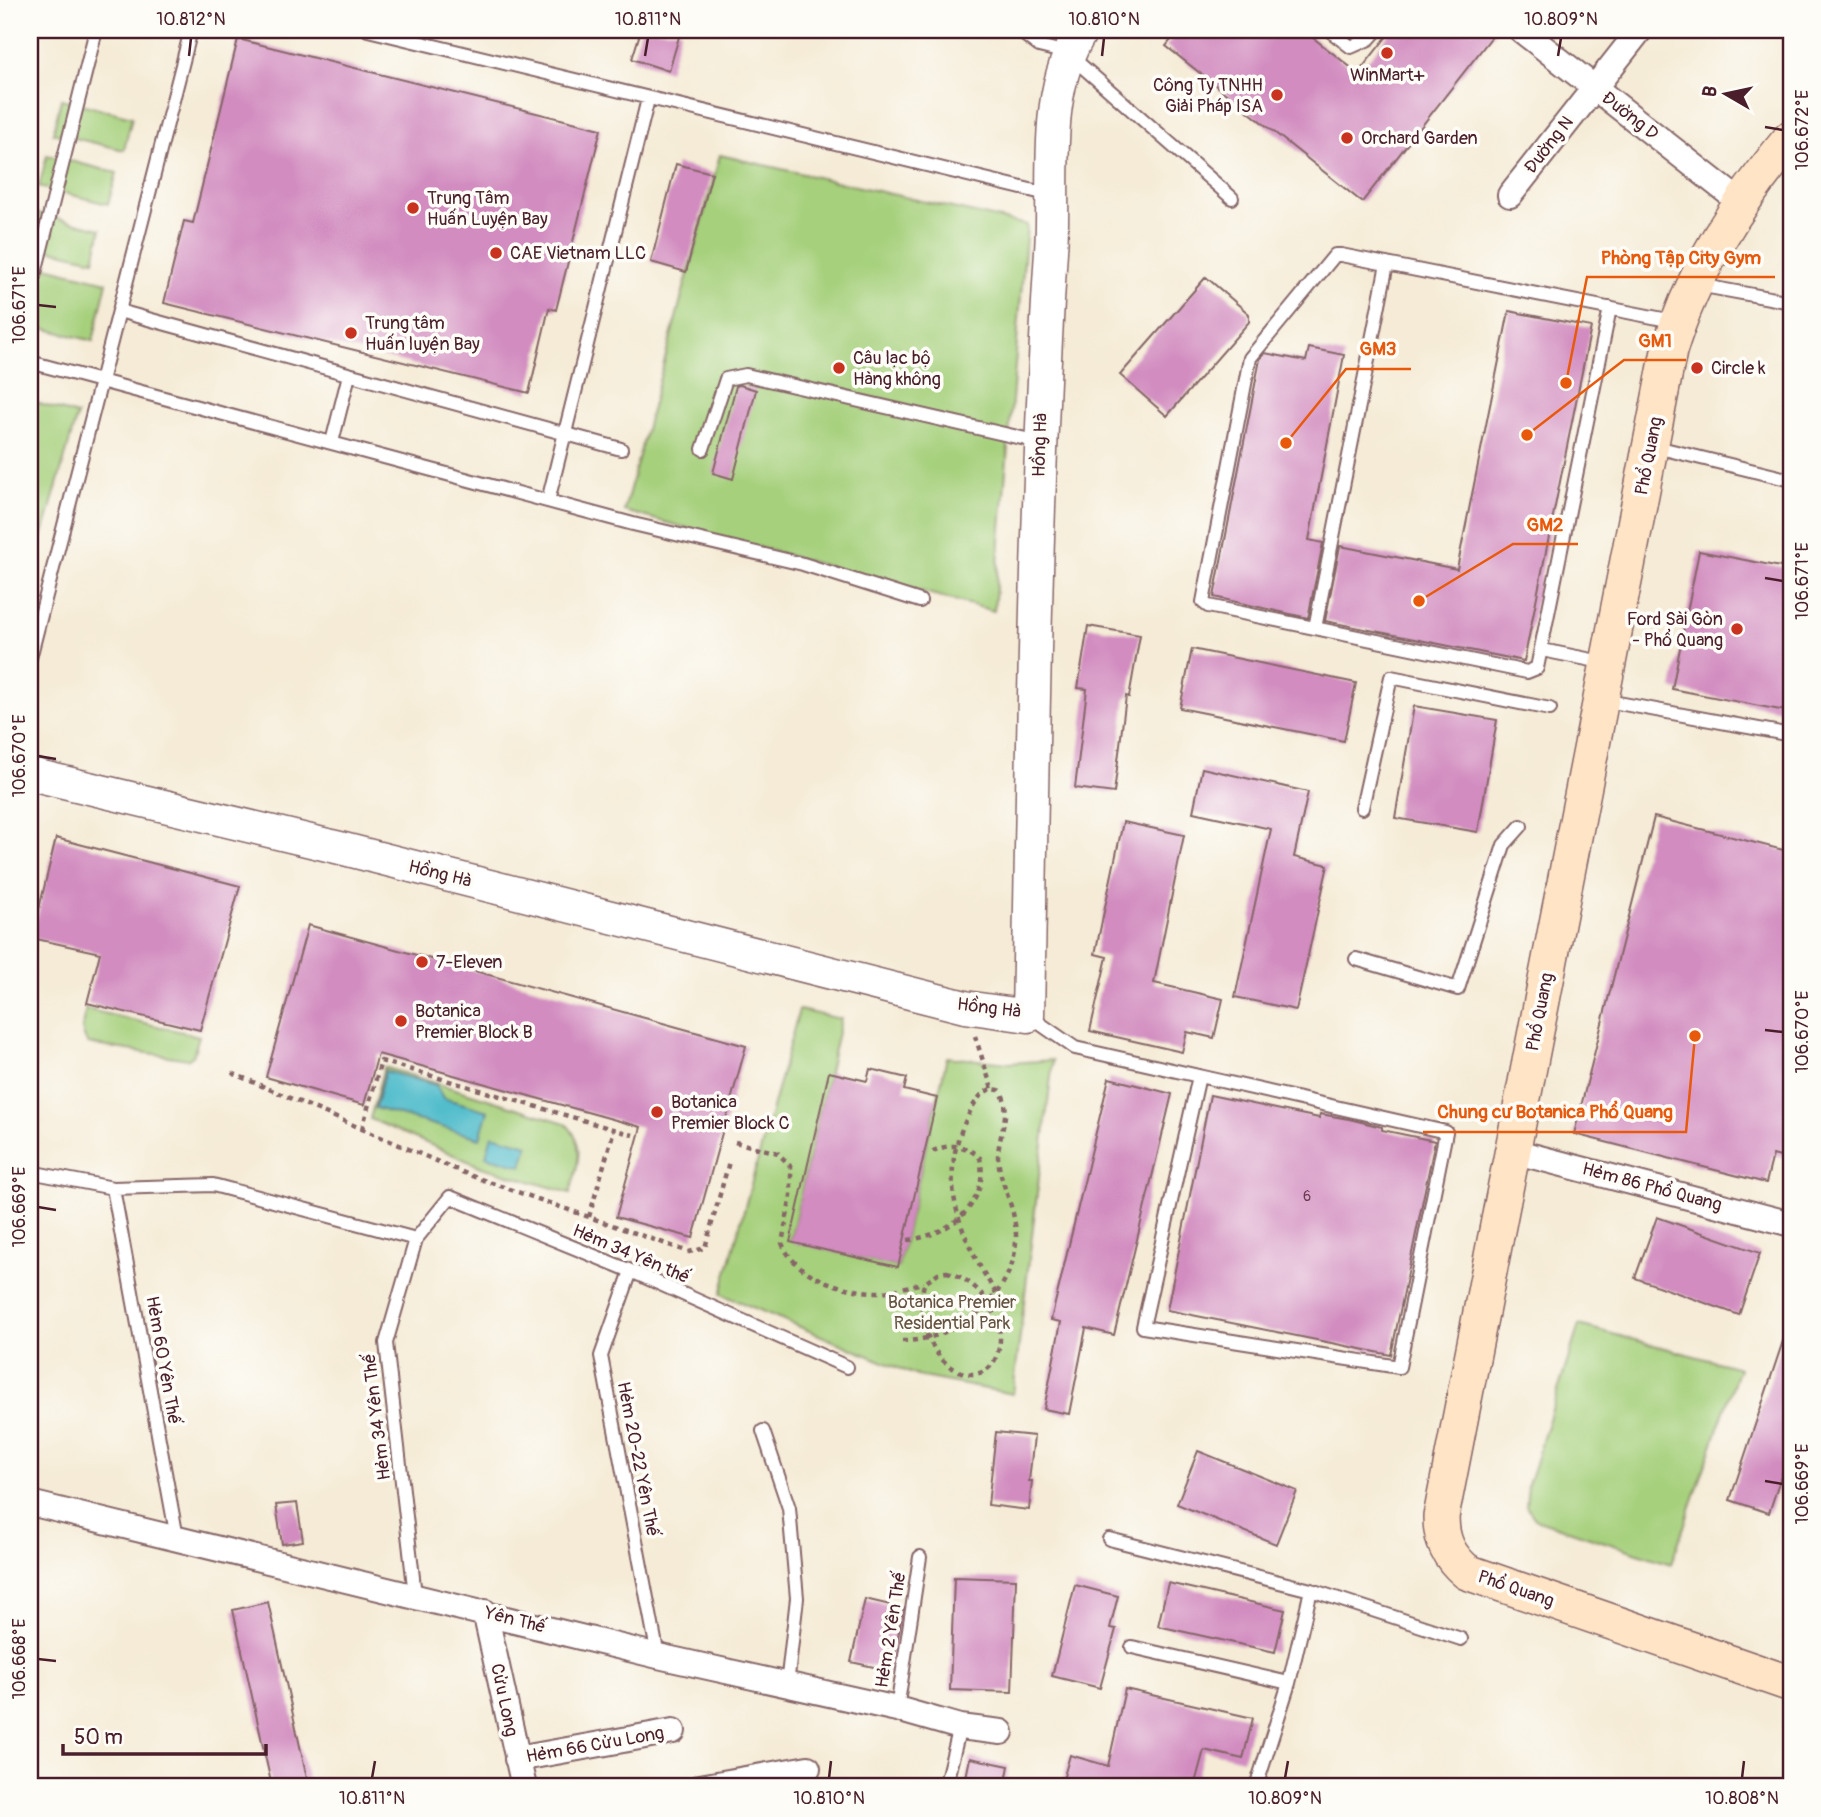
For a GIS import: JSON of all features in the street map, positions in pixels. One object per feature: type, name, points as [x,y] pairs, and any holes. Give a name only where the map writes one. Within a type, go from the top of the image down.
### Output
[{"type":"main road","name":"Phổ Quang","points":[[1791,138],[1740,202],[1694,284],[1678,322],[1650,446],[1441,1517],[1446,1548],[1455,1562],[1467,1572],[1791,1684]]},
{"type":"street","name":"Đường D","points":[[1521,30],[1740,202]]},
{"type":"street","name":"Đường N","points":[[1510,195],[1640,30]]},
{"type":"street","name":"Hồng Hà","points":[[30,774],[354,852],[965,1007],[1028,1016],[1039,442],[1055,196],[1053,122],[1075,42]]},
{"type":"street","name":"Hẻm 86 Phổ Quang","points":[[1513,1151],[1791,1224]]},
{"type":"street","name":"Yên Thế","points":[[30,1503],[658,1656],[897,1709],[960,1727],[1001,1732]]},
{"type":"street","name":"Cửu Long","points":[[485,1612],[524,1787]]},
{"type":"street","name":"Hẻm 66 Cửu Long","points":[[517,1759],[673,1731]]},
{"type":"street","points":[[700,1787],[808,1768]]},
{"type":"lane","points":[[30,293],[96,30]]},
{"type":"lane","points":[[30,658],[191,30]]},
{"type":"lane","points":[[368,30],[648,99],[1004,181],[1055,196]]},
{"type":"lane","points":[[1018,30],[1039,46],[1075,42],[1231,198]]},
{"type":"lane","points":[[1329,30],[1351,47],[1369,39],[1377,30]]},
{"type":"lane","points":[[548,501],[567,435],[648,99]]},
{"type":"lane","points":[[1610,308],[1537,668],[1527,672],[1208,607],[1203,603],[1202,596],[1252,353],[1335,255],[1387,264],[1610,308],[1678,322]]},
{"type":"lane","points":[[1315,628],[1387,264]]},
{"type":"lane","points":[[1694,284],[1791,302]]},
{"type":"lane","points":[[119,311],[621,449]]},
{"type":"lane","points":[[30,362],[548,501],[803,564],[920,601]]},
{"type":"lane","points":[[332,442],[348,375]]},
{"type":"lane","points":[[703,449],[726,379],[746,375],[1039,442]]},
{"type":"lane","points":[[1650,446],[1791,480]]},
{"type":"lane","points":[[1542,650],[1608,663]]},
{"type":"lane","points":[[1362,808],[1391,677],[1550,709]]},
{"type":"lane","points":[[1601,700],[1791,735]]},
{"type":"lane","points":[[1356,959],[1458,989],[1504,845],[1521,826]]},
{"type":"lane","points":[[1028,1016],[1075,1048],[1199,1076],[1446,1132],[1399,1367],[1143,1327],[1199,1076]]},
{"type":"lane","points":[[30,1171],[113,1188],[213,1185],[416,1239]]},
{"type":"lane","name":"Hẻm 60 Yên Thế","points":[[113,1188],[177,1538]]},
{"type":"lane","name":"Hẻm 34 Yên thế","points":[[416,1239],[450,1197],[631,1271],[847,1367]]},
{"type":"lane","name":"Hẻm 34 Yên Thế","points":[[415,1595],[386,1343],[416,1239]]},
{"type":"lane","name":"Hẻm 20-22 Yên Thế","points":[[631,1271],[601,1356],[658,1656]]},
{"type":"lane","points":[[763,1431],[789,1508],[797,1598],[787,1685]]},
{"type":"lane","points":[[1109,1539],[1311,1590],[1461,1639]]},
{"type":"lane","name":"Hẻm 2 Yên Thế","points":[[897,1709],[920,1557]]},
{"type":"lane","points":[[1256,1787],[1289,1683],[1311,1590]]},
{"type":"lane","points":[[1132,1647],[1289,1683]]},
{"type":"lane","points":[[945,1787],[960,1727]]},
{"type":"path","points":[[362,1129],[381,1061],[633,1135]]},
{"type":"path","points":[[984,1062],[992,1088]]},
{"type":"path","points":[[232,1073],[469,1175],[689,1252],[705,1248],[729,1162]]},
{"type":"path","points":[[902,1341],[929,1339],[963,1324],[996,1293],[1013,1256],[1015,1223],[1004,1191],[998,1158],[1006,1103],[999,1090],[992,1088],[983,1093],[971,1109],[956,1145],[951,1176],[958,1221],[979,1267],[996,1293]]},
{"type":"path","points":[[589,1217],[614,1130]]},
{"type":"path","points":[[735,1142],[778,1153],[791,1167],[791,1196],[782,1243],[800,1268],[838,1284],[867,1291],[881,1292],[924,1284],[939,1273],[957,1274],[976,1287],[988,1301],[995,1316],[1000,1342],[998,1353],[985,1371],[967,1375],[951,1368],[937,1354],[929,1339],[921,1312],[924,1284]]},
{"type":"path","points":[[908,1240],[936,1234],[958,1221],[978,1193],[982,1170],[980,1158],[974,1152],[956,1145],[929,1153]]},
{"type":"green space","points":[[61,99],[132,117],[124,150],[53,133]]},
{"type":"green space","points":[[47,155],[117,173],[108,204],[39,187]]},
{"type":"green space","name":"Câu lạc bộ Hàng không","points":[[720,155],[1027,225],[994,611],[624,511]]},
{"type":"green space","points":[[31,212],[101,229],[94,260],[30,245]]},
{"type":"green space","points":[[30,263],[107,282],[93,341],[30,325]]},
{"type":"green space","points":[[30,401],[77,415],[30,580]]},
{"type":"green space","points":[[86,1009],[199,1036],[193,1056],[188,1059],[88,1044],[82,1027]]},
{"type":"green space","name":"Botanica Premier Residential Park","points":[[799,1010],[841,1019],[790,1241],[898,1267],[947,1057],[1009,1063],[1053,1060],[1013,1394],[917,1376],[721,1294]]},
{"type":"green space","points":[[384,1067],[565,1123],[572,1131],[578,1147],[570,1193],[482,1167],[370,1119]]},
{"type":"green space","points":[[1579,1325],[1739,1368],[1671,1564],[1535,1519],[1526,1506],[1528,1485]]},
{"type":"water","points":[[385,1071],[436,1085],[443,1098],[488,1111],[480,1138],[375,1108]]},
{"type":"water","points":[[492,1135],[528,1145],[522,1166],[486,1156]]},
{"type":"building","points":[[641,30],[681,30],[669,71],[632,59]]},
{"type":"building","name":"Orchard Garden","points":[[1179,30],[1303,30],[1358,73],[1392,30],[1497,30],[1362,202],[1166,46]]},
{"type":"building","name":"Trung Tâm Huấn Luyện Bay","points":[[238,39],[601,129],[556,310],[549,308],[529,393],[164,303],[184,221],[193,223]]},
{"type":"building","points":[[676,164],[712,173],[686,272],[651,262]]},
{"type":"building","points":[[1206,277],[1249,314],[1249,322],[1167,416],[1120,375]]},
{"type":"building","points":[[1509,311],[1591,327],[1524,661],[1325,621],[1340,546],[1457,569]]},
{"type":"building","points":[[1309,348],[1344,355],[1309,540],[1323,543],[1308,618],[1214,597],[1260,359],[1265,353],[1306,361]]},
{"type":"building","points":[[736,386],[756,390],[733,479],[713,473]]},
{"type":"building","name":"Ford Sài Gòn - Phổ Quang","points":[[1699,551],[1791,569],[1791,712],[1672,689]]},
{"type":"building","points":[[1088,626],[1140,635],[1129,697],[1126,696],[1114,793],[1075,788],[1087,689],[1078,688]]},
{"type":"building","points":[[1192,649],[1356,683],[1344,741],[1180,708]]},
{"type":"building","points":[[1414,706],[1497,720],[1478,832],[1395,818]]},
{"type":"building","points":[[1202,768],[1308,792],[1294,857],[1328,865],[1296,1010],[1235,997],[1271,829],[1193,812]]},
{"type":"building","points":[[1654,817],[1791,852],[1791,1160],[1773,1155],[1766,1183],[1574,1134]]},
{"type":"building","points":[[1123,822],[1184,835],[1154,983],[1223,999],[1214,1038],[1187,1032],[1182,1052],[1090,1031],[1107,957],[1095,954]]},
{"type":"building","points":[[56,838],[240,886],[200,1030],[87,1003],[100,953],[32,938]]},
{"type":"building","points":[[308,925],[746,1046],[693,1238],[616,1217],[641,1127],[378,1054],[364,1105],[266,1077]]},
{"type":"building","points":[[870,1069],[907,1078],[904,1090],[937,1098],[898,1267],[790,1242],[829,1072],[867,1081]]},
{"type":"building","points":[[1109,1078],[1172,1094],[1114,1335],[1086,1328],[1069,1414],[1044,1409],[1061,1322],[1051,1320]]},
{"type":"building","points":[[1210,1095],[1319,1118],[1320,1114],[1349,1119],[1382,1127],[1382,1130],[1435,1141],[1391,1355],[1167,1310]]},
{"type":"building","points":[[1657,1217],[1760,1253],[1739,1315],[1635,1278]]},
{"type":"building","points":[[1787,1329],[1791,1330],[1791,1445],[1769,1513],[1730,1500]]},
{"type":"building","points":[[996,1432],[1034,1436],[1029,1510],[988,1505]]},
{"type":"building","points":[[1198,1451],[1297,1491],[1276,1544],[1177,1504]]},
{"type":"building","points":[[297,1503],[303,1541],[282,1544],[276,1505]]},
{"type":"building","points":[[954,1577],[1016,1579],[1012,1692],[950,1690]]},
{"type":"building","points":[[1168,1583],[1285,1610],[1275,1652],[1158,1626]]},
{"type":"building","points":[[1075,1585],[1118,1596],[1110,1628],[1116,1629],[1100,1688],[1052,1676]]},
{"type":"building","points":[[865,1599],[903,1608],[892,1671],[851,1662]]},
{"type":"building","points":[[268,1602],[309,1787],[272,1787],[233,1610]]},
{"type":"building","points":[[1125,1689],[1253,1718],[1243,1759],[1204,1750],[1194,1787],[1061,1787],[1070,1755],[1108,1766]]},
{"type":"building","points":[[970,1758],[1009,1766],[1005,1787],[964,1787]]},
{"type":"place","name":"WinMart+","points":[[1387,53]]},
{"type":"place","name":"Công Ty TNHH Giải Pháp ISA","points":[[1277,95]]},
{"type":"place","name":"Orchard Garden","points":[[1347,138]]},
{"type":"place","name":"Trung Tâm Huấn Luyện Bay","points":[[413,208]]},
{"type":"place","name":"CAE Vietnam LLC","points":[[496,253]]},
{"type":"place","name":"Trung tâm Huấn luyện Bay","points":[[351,333]]},
{"type":"place","name":"Câu lạc bộ Hàng không","points":[[839,368]]},
{"type":"place","name":"Circle k","points":[[1697,368]]},
{"type":"place","name":"Phòng Tập City Gym","points":[[1566,383]]},
{"type":"place","name":"GM1","points":[[1527,435]]},
{"type":"place","name":"GM3","points":[[1286,443]]},
{"type":"place","name":"GM2","points":[[1419,601]]},
{"type":"place","name":"Ford Sài Gòn - Phổ Quang","points":[[1737,629]]},
{"type":"place","name":"7-Eleven","points":[[422,962]]},
{"type":"place","name":"Botanica Premier Block B","points":[[401,1021]]},
{"type":"place","name":"Chung cư Botanica Phổ Quang","points":[[1695,1036]]},
{"type":"place","name":"Botanica Premier Block C","points":[[657,1112]]}]
